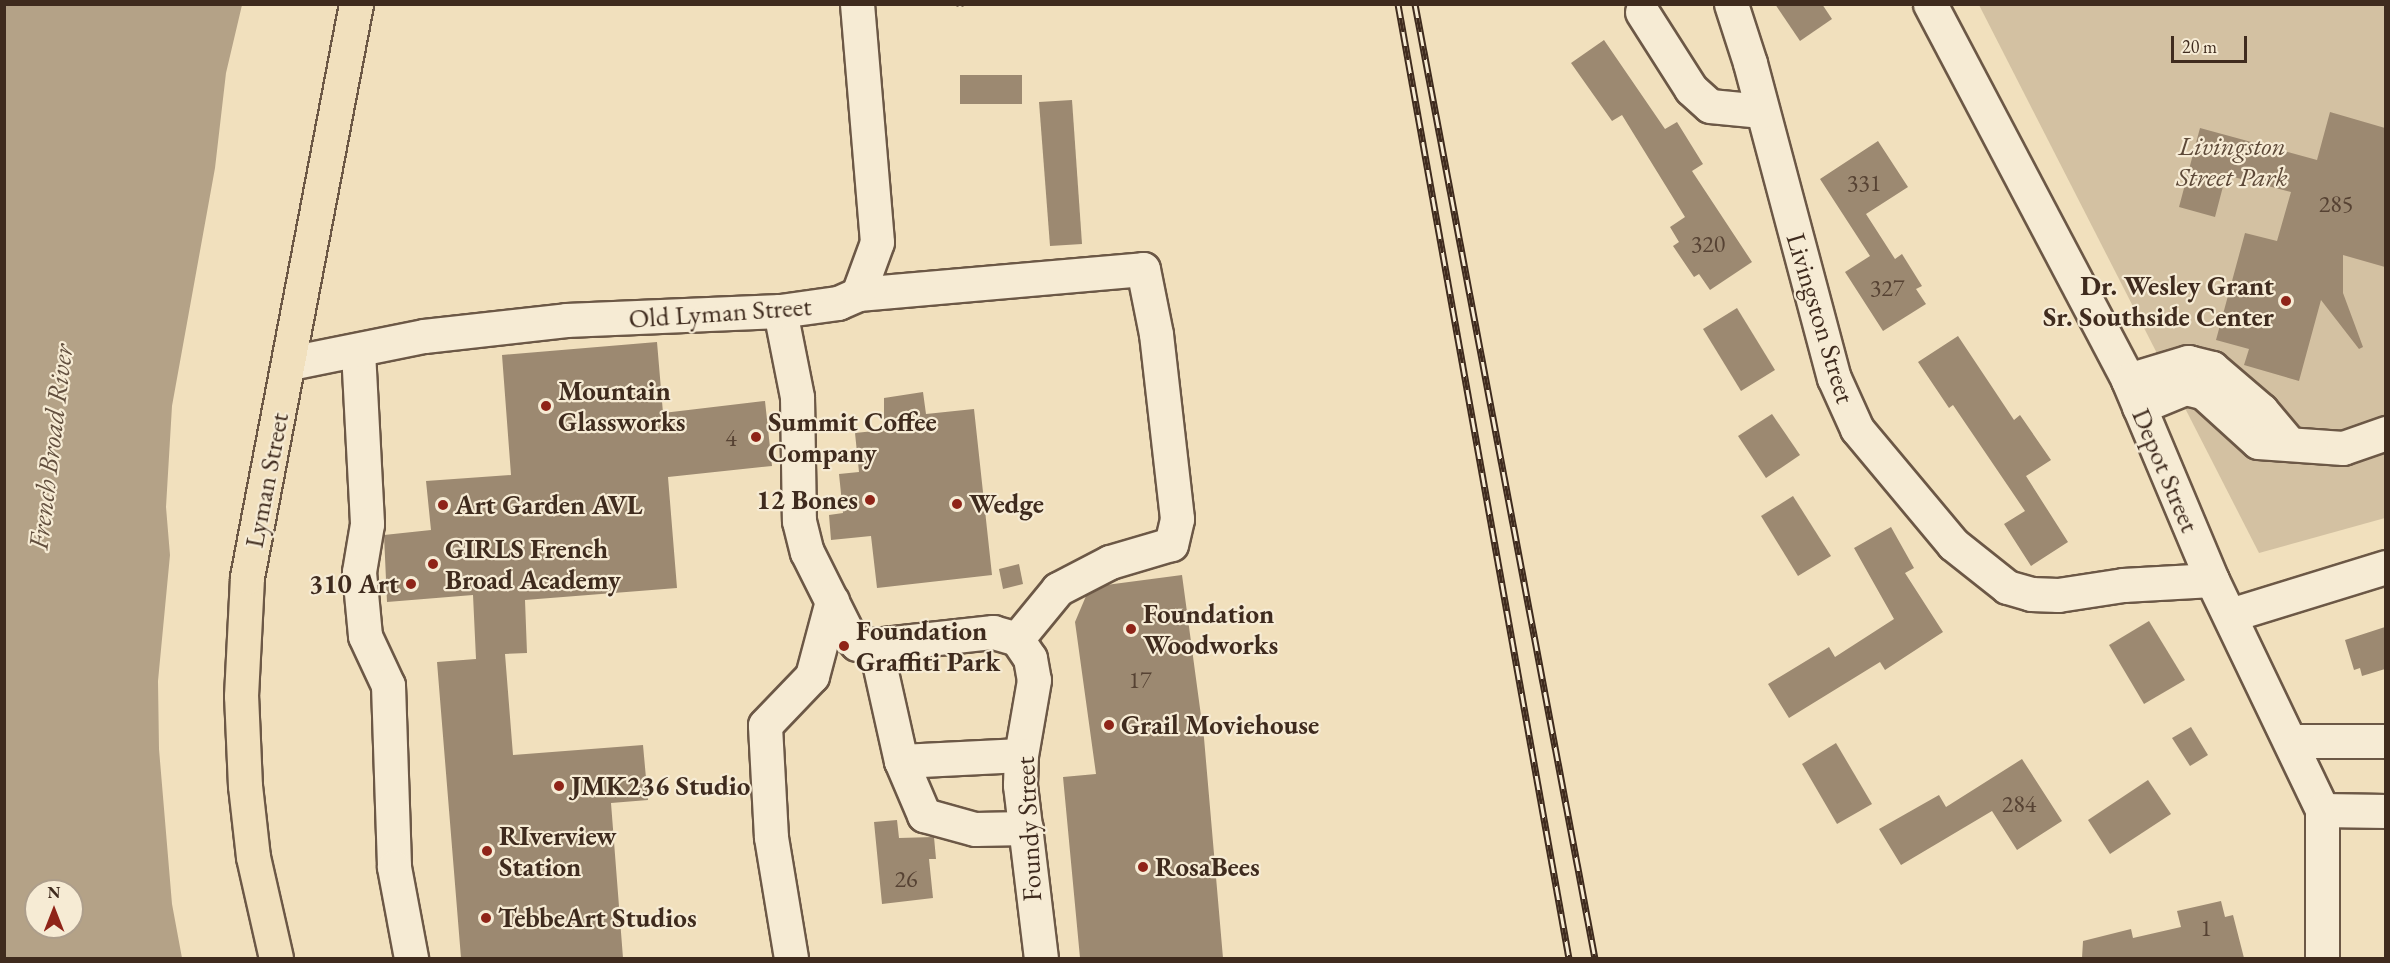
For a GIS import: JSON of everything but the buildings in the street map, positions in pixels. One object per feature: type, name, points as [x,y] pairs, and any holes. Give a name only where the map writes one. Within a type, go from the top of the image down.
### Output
[{"type":"main road","name":"Lyman Street","points":[[276,958],[252,857],[241,696],[247,577],[290,363],[356,4]]},
{"type":"street","points":[[857,4],[878,242],[858,294]]},
{"type":"street","name":"Livingston Street","points":[[1731,4],[1834,378],[1857,429],[1953,544],[2007,587],[2031,594],[2058,595],[2123,585],[2212,580]]},
{"type":"street","name":"Depot Street","points":[[1929,4],[2134,394],[2212,580],[2322,810],[2322,958]]},
{"type":"street","points":[[1642,12],[1691,88],[1710,106],[1762,111]]},
{"type":"street","name":"Old Lyman Street","points":[[290,363],[424,336],[566,320],[780,311],[838,303],[858,294],[1143,269],[1156,334],[1177,519],[1171,544],[1110,562],[1058,589],[1017,639]]},
{"type":"street","points":[[780,311],[797,397],[799,521],[807,552],[857,644],[875,645],[993,632],[1017,639]]},
{"type":"street","points":[[358,351],[367,524],[359,573],[365,636],[388,685],[394,867],[411,958]]},
{"type":"street","points":[[2134,394],[2188,362],[2212,368],[2261,410],[2288,442],[2343,448],[2385,433]]},
{"type":"street","points":[[2230,615],[2385,567]]},
{"type":"street","points":[[791,958],[771,837],[765,725],[812,676],[832,601]]},
{"type":"street","name":"Foundy Street","points":[[1017,639],[1030,658],[1034,680],[1021,755],[1026,828],[1041,958]]},
{"type":"street","points":[[875,645],[901,760],[924,815],[975,829],[1026,828]]},
{"type":"street","points":[[2290,741],[2385,741]]},
{"type":"street","points":[[901,760],[1021,755]]},
{"type":"street","points":[[2322,810],[2385,811]]},
{"type":"green space","name":"Livingston Street Park","points":[[1979,5],[2385,5],[2385,518],[2259,553]]},
{"type":"water","name":"French Broad River","points":[[5,4],[242,5],[226,73],[215,168],[172,406],[166,507],[170,555],[158,681],[159,749],[172,904],[182,958],[5,958]]},
{"type":"railway","points":[[1398,4],[1569,958]]},
{"type":"railway","points":[[1415,4],[1595,958]]},
{"type":"place","name":"Dr. Wesley Grant Sr. Southside Center","points":[[2286,301]]},
{"type":"place","name":"Mountain Glassworks","points":[[546,406]]},
{"type":"place","name":"Summit Coffee Company","points":[[756,437]]},
{"type":"place","name":"12 Bones","points":[[870,500]]},
{"type":"place","name":"Wedge","points":[[957,504]]},
{"type":"place","name":"Art Garden AVL","points":[[443,505]]},
{"type":"place","name":"GIRLS French Broad Academy","points":[[433,564]]},
{"type":"place","name":"310 Art","points":[[411,584]]},
{"type":"place","name":"Foundation Woodworks","points":[[1131,629]]},
{"type":"place","name":"Foundation Graffiti Park","points":[[844,646]]},
{"type":"place","name":"Grail Moviehouse","points":[[1109,725]]},
{"type":"place","name":"JMK236 Studio","points":[[559,786]]},
{"type":"place","name":"RIverview Station","points":[[487,851]]},
{"type":"place","name":"RosaBees","points":[[1143,867]]},
{"type":"place","name":"TebbeArt Studios","points":[[486,918]]}]
